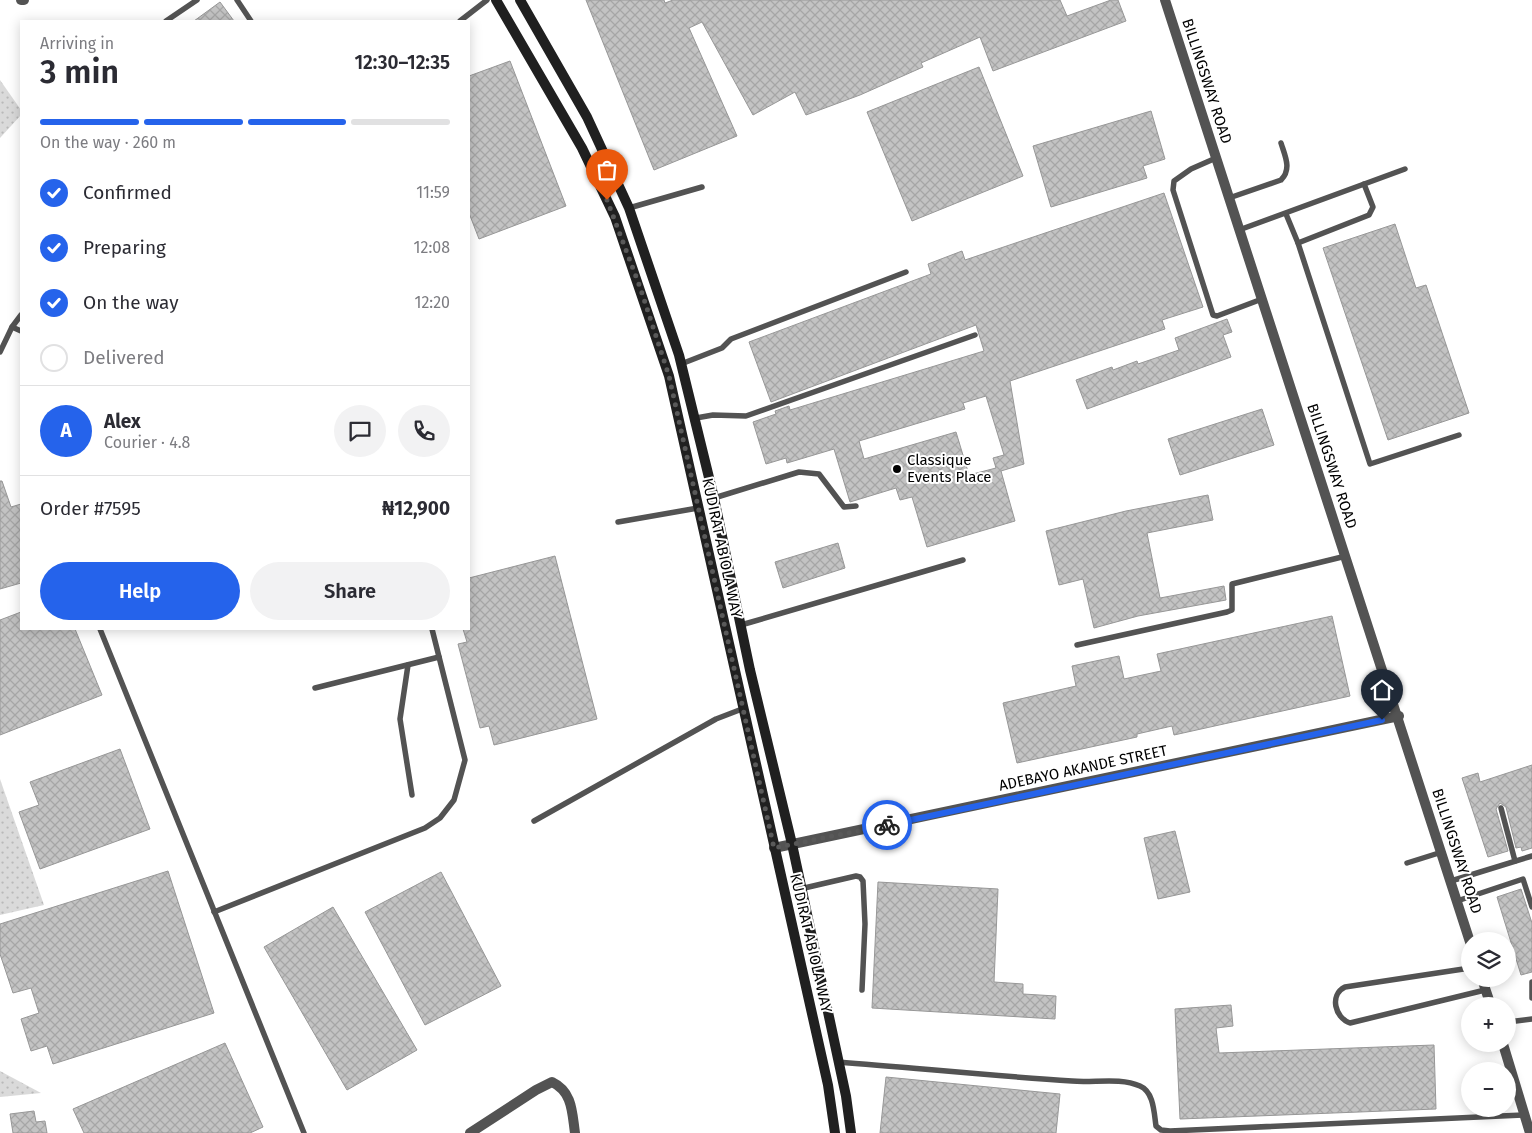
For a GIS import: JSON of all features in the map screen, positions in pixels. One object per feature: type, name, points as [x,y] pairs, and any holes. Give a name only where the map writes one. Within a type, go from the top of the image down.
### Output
[{"type":"main road","name":"KUDIRAT ABIOLA WAY","points":[[496,0],[582,148],[615,217],[669,376],[742,709],[828,1085],[835,1133]]},
{"type":"main road","name":"KUDIRAT ABIOLA WAY","points":[[520,0],[586,117],[629,208],[681,364],[696,418],[741,625],[792,844],[851,1133]]},
{"type":"street","name":"BILLINGSWAY ROAD","points":[[1165,0],[1399,716],[1467,932]]},
{"type":"street","name":"ADEBAYO AKANDE STREET","points":[[774,848],[1399,716]]},
{"type":"street","points":[[1484,987],[1488,997]]},
{"type":"street","points":[[1505,1052],[1530,1133]]},
{"type":"street","points":[[470,1133],[536,1090],[552,1082],[562,1087],[570,1098],[575,1133]]},
{"type":"lane","points":[[168,20],[198,0]]},
{"type":"lane","points":[[237,0],[250,20]]},
{"type":"lane","points":[[461,20],[487,0]]},
{"type":"lane","points":[[1229,198],[1281,180],[1286,175],[1288,167],[1281,143]]},
{"type":"lane","points":[[1216,158],[1191,169],[1174,181],[1173,190],[1200,278],[1213,315],[1217,316],[1262,299]]},
{"type":"lane","points":[[1239,230],[1405,169]]},
{"type":"lane","points":[[1298,243],[1370,215],[1373,207],[1364,184]]},
{"type":"lane","points":[[629,208],[702,187]]},
{"type":"lane","points":[[1286,214],[1298,243],[1370,464],[1459,435]]},
{"type":"lane","points":[[681,364],[722,348],[731,339],[906,272]]},
{"type":"lane","points":[[0,352],[12,327],[20,316]]},
{"type":"lane","points":[[12,327],[20,331]]},
{"type":"lane","points":[[696,418],[713,415],[746,416],[975,335]]},
{"type":"lane","points":[[714,498],[799,472],[819,474],[844,507],[856,506]]},
{"type":"lane","points":[[618,522],[698,508]]},
{"type":"lane","points":[[1077,645],[1227,612],[1232,610],[1232,584],[1346,556]]},
{"type":"lane","points":[[741,625],[963,560]]},
{"type":"lane","points":[[100,630],[304,1133]]},
{"type":"lane","points":[[214,912],[425,828],[440,818],[454,800],[465,760],[432,630]]},
{"type":"lane","points":[[316,688],[439,656]]},
{"type":"lane","points":[[408,665],[400,719],[412,795]]},
{"type":"lane","points":[[534,821],[716,719],[742,709]]},
{"type":"lane","points":[[1501,808],[1514,862]]},
{"type":"lane","points":[[1406,863],[1442,852]]},
{"type":"lane","points":[[1451,880],[1532,856]]},
{"type":"lane","points":[[800,889],[856,876],[860,877],[863,881],[865,924],[862,990]]},
{"type":"lane","points":[[1457,901],[1523,879],[1532,907]]},
{"type":"lane","points":[[1461,969],[1345,987],[1337,990],[1335,995],[1339,1014],[1343,1020],[1350,1023],[1485,990]]},
{"type":"lane","points":[[1532,982],[1532,998]]},
{"type":"lane","points":[[1516,1021],[1532,1019]]},
{"type":"lane","points":[[838,1062],[1075,1082],[1128,1082],[1141,1086],[1148,1091],[1152,1101],[1156,1126],[1161,1130],[1170,1131],[1523,1115]]},
{"type":"shaded area","points":[[0,80],[20,109],[20,116],[0,138]]},
{"type":"shaded area","points":[[0,779],[44,905],[0,915]]},
{"type":"shaded area","points":[[0,1071],[41,1093],[0,1097]]},
{"type":"building","points":[[586,0],[664,0],[665,3],[673,0],[1060,0],[1067,16],[1111,0],[1118,0],[1126,21],[993,71],[980,37],[921,63],[923,67],[860,95],[806,115],[795,92],[753,115],[702,22],[689,28],[737,136],[654,170]]},
{"type":"building","points":[[220,2],[233,20],[195,20]]},
{"type":"building","points":[[510,61],[566,206],[479,239],[470,216],[470,76]]},
{"type":"building","points":[[979,67],[1023,176],[912,221],[867,112]]},
{"type":"building","points":[[1151,111],[1165,159],[1143,166],[1147,178],[1051,207],[1033,146]]},
{"type":"building","points":[[1164,193],[1203,307],[1162,320],[1165,329],[1010,381],[1024,464],[1001,471],[1015,521],[927,547],[912,497],[900,500],[896,488],[850,502],[834,449],[787,463],[786,458],[766,464],[753,422],[776,414],[775,411],[789,406],[790,410],[984,351],[976,325],[771,402],[749,342],[931,274],[928,264],[962,251],[965,260]],"holes":[[[986,396],[1004,455],[993,458],[996,468],[969,475],[956,432],[864,459],[859,441],[965,409],[963,403]]]},
{"type":"building","points":[[1395,224],[1416,288],[1426,285],[1469,413],[1388,440],[1323,248]]},
{"type":"building","points":[[1227,319],[1232,332],[1223,335],[1231,357],[1087,409],[1076,380],[1112,367],[1113,370],[1137,361],[1138,364],[1179,350],[1175,338]]},
{"type":"building","points":[[1262,409],[1274,445],[1180,475],[1168,439]]},
{"type":"building","points":[[0,481],[2,481],[11,507],[20,504],[20,583],[0,589]]},
{"type":"building","points":[[1208,495],[1213,520],[1147,533],[1160,598],[1224,586],[1226,600],[1138,616],[1094,628],[1083,579],[1059,585],[1046,531],[1126,511]]},
{"type":"building","points":[[838,543],[845,568],[783,588],[775,562]]},
{"type":"building","points":[[555,556],[597,719],[494,745],[489,726],[480,728],[458,644],[467,642],[463,630],[470,630],[470,578]]},
{"type":"building","points":[[20,612],[20,630],[75,630],[102,695],[0,735],[0,620]]},
{"type":"building","points":[[1332,616],[1350,696],[1174,735],[1172,726],[1137,734],[1137,737],[1017,763],[1003,703],[1076,686],[1072,666],[1119,656],[1124,679],[1161,671],[1157,654]]},
{"type":"building","points":[[120,749],[150,829],[40,869],[19,812],[39,805],[30,782]]},
{"type":"building","points":[[1532,765],[1532,848],[1522,851],[1521,847],[1516,848],[1506,807],[1500,803],[1496,809],[1508,851],[1488,857],[1462,778],[1478,773],[1480,782]]},
{"type":"building","points":[[1175,831],[1190,892],[1158,899],[1144,838]]},
{"type":"building","points":[[168,871],[214,1013],[53,1064],[47,1046],[31,1051],[21,1019],[39,1013],[31,988],[13,993],[0,954],[0,924]]},
{"type":"building","points":[[441,872],[501,986],[425,1025],[365,912]]},
{"type":"building","points":[[878,882],[998,889],[994,982],[1023,984],[1023,994],[1056,996],[1055,1019],[872,1008]]},
{"type":"building","points":[[1521,889],[1532,923],[1532,972],[1521,975],[1516,959],[1516,932],[1508,932],[1497,897]]},
{"type":"building","points":[[333,907],[417,1050],[347,1090],[264,947]]},
{"type":"building","points":[[1231,1005],[1233,1026],[1216,1028],[1219,1053],[1434,1045],[1436,1109],[1180,1119],[1175,1009]]},
{"type":"building","points":[[225,1043],[263,1127],[250,1133],[84,1133],[73,1109]]},
{"type":"building","points":[[886,1077],[1060,1094],[1056,1133],[880,1133]]},
{"type":"building","points":[[34,1111],[36,1122],[45,1121],[47,1133],[13,1133],[10,1114]]},
{"type":"way so far","points":[[607,200],[640,287],[669,376],[774,848],[887,825]]},
{"type":"place","name":"Classique Events Place","points":[[897,469]]},
{"type":"route","points":[[887,825],[1382,720]]}]
